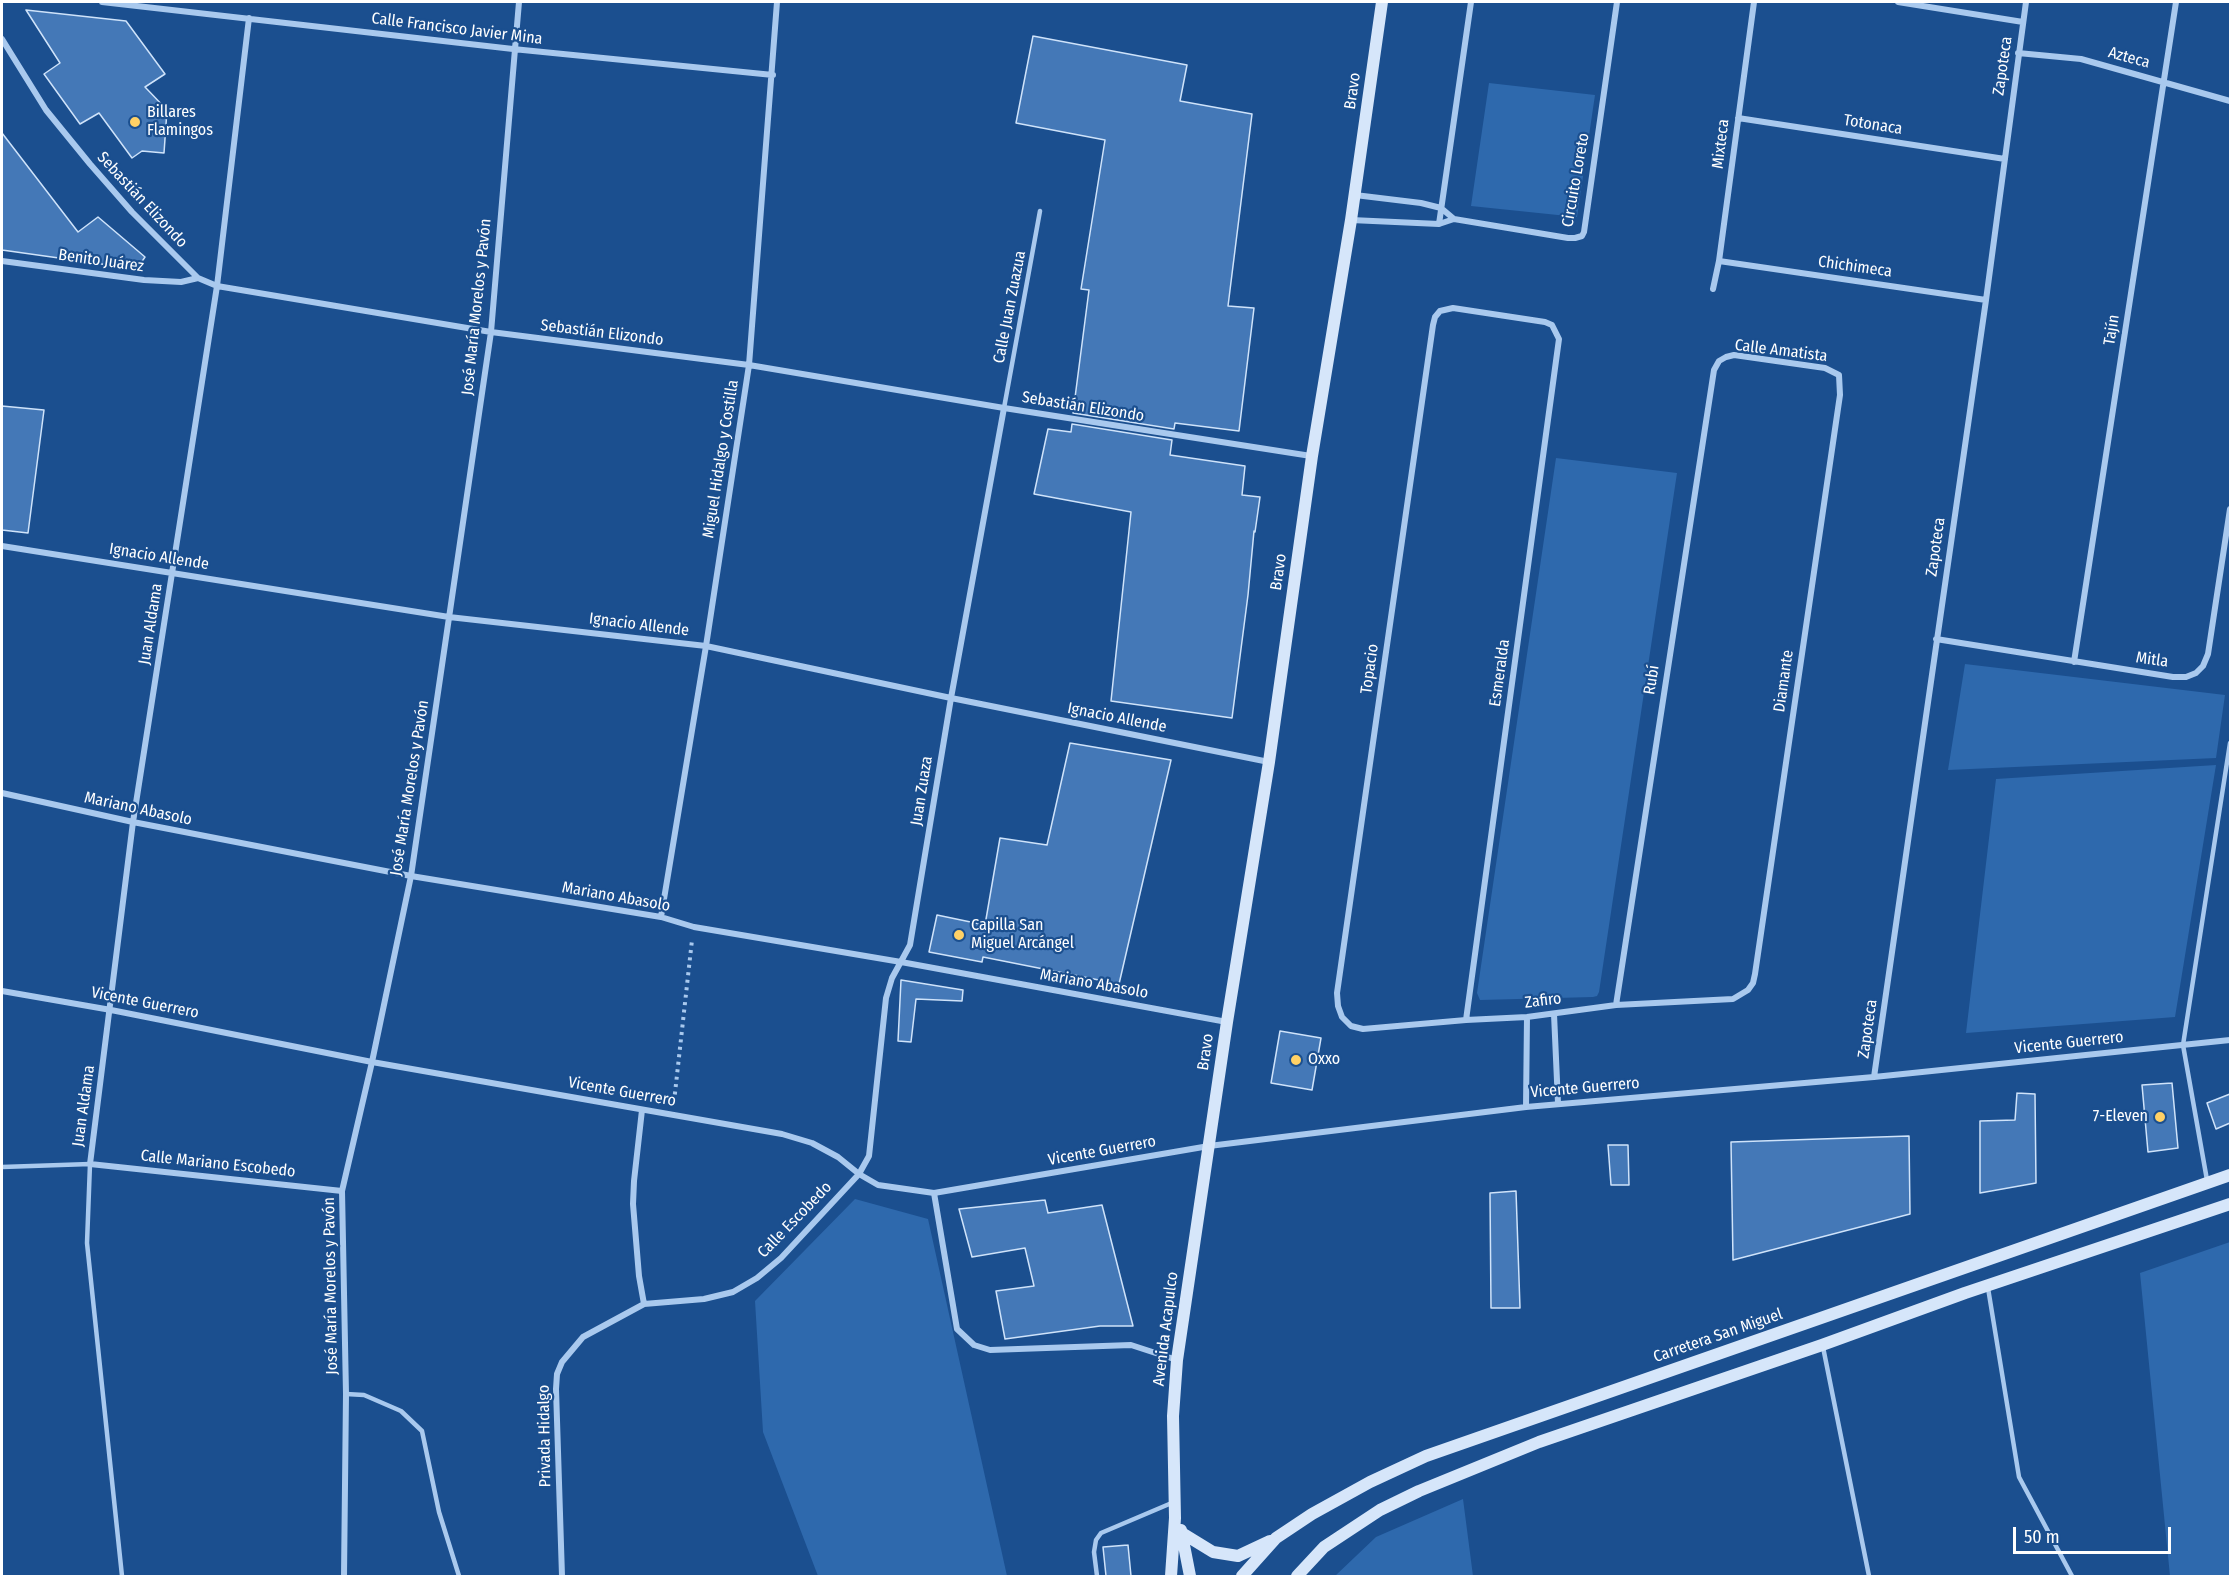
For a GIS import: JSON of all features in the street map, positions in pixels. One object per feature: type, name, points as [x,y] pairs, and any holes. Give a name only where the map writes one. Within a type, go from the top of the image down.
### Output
[{"type":"main road","name":"Bravo","points":[[1209,1146],[1269,762],[1312,456],[1351,220],[1383,2]]},
{"type":"main road","name":"Avenida Acapulco","points":[[1172,1576],[1175,1518],[1173,1416],[1177,1360],[1209,1146]]},
{"type":"main road","name":"Carretera San Miguel","points":[[1242,1576],[1276,1538],[1312,1514],[1370,1482],[1425,1456],[2230,1175]]},
{"type":"main road","points":[[1297,1576],[1324,1547],[1380,1510],[1419,1491],[1539,1442],[1822,1345],[1988,1285],[2230,1204]]},
{"type":"main road","name":"Avenida Acapulco","points":[[1175,1518],[1182,1533],[1191,1576]]},
{"type":"main road","points":[[1182,1533],[1214,1552],[1238,1556],[1276,1538]]},
{"type":"main road","points":[[1305,1576],[1324,1547]]},
{"type":"street","name":"Calle Francisco Javier Mina","points":[[102,2],[513,49],[773,75]]},
{"type":"street","name":"José María Morelos y Pavón","points":[[344,1576],[346,1394],[342,1191],[411,876],[491,333],[513,49],[519,2]]},
{"type":"street","name":"Miguel Hidalgo y Costilla","points":[[661,918],[749,365],[777,2]]},
{"type":"street","points":[[1351,220],[1439,224],[1471,2]]},
{"type":"street","name":"Circuito Loreto","points":[[1439,224],[1454,219],[1568,238],[1582,236],[1617,2]]},
{"type":"street","name":"Mixteca","points":[[1713,290],[1719,261],[1754,2]]},
{"type":"street","name":"Zapoteca","points":[[1898,2],[2023,22]]},
{"type":"street","name":"Zapoteca","points":[[1875,1077],[1986,300],[2026,2]]},
{"type":"street","name":"Tajín","points":[[2074,662],[2176,2]]},
{"type":"street","name":"Juan Aldama","points":[[90,1164],[133,822],[217,286],[249,18]]},
{"type":"street","name":"Sebastián Elizondo","points":[[2,39],[46,110],[90,164],[132,212],[198,278],[217,286],[491,333],[749,365],[1312,456]]},
{"type":"street","name":"Azteca","points":[[2018,53],[2081,59],[2230,101]]},
{"type":"street","name":"Totonaca","points":[[1738,118],[2005,159]]},
{"type":"street","points":[[1354,195],[1421,203],[1441,208],[1454,219]]},
{"type":"street","name":"Benito Juárez","points":[[2,261],[144,280],[181,282],[198,278]]},
{"type":"street","name":"Chichimeca","points":[[1719,261],[1986,300]]},
{"type":"street","name":"Topacio","points":[[1342,1017],[1337,993],[1433,325],[1440,311],[1453,308],[1545,322],[1556,330]]},
{"type":"street","name":"Esmeralda","points":[[1466,1020],[1558,350],[1559,339],[1556,330]]},
{"type":"street","name":"Calle Amatista","points":[[1719,361],[1726,357],[1741,356],[1825,368],[1839,375]]},
{"type":"street","name":"Rubí","points":[[1616,1005],[1714,370],[1719,361]]},
{"type":"street","name":"Diamante","points":[[1748,990],[1755,974],[1840,395],[1839,375]]},
{"type":"street","name":"Juan Zuaza","points":[[859,1174],[869,1156],[886,998],[892,978],[910,945],[951,698],[1004,408]]},
{"type":"street","name":"Mitla","points":[[1936,639],[2173,677],[2186,677],[2196,673],[2203,666],[2208,654],[2230,509]]},
{"type":"street","name":"Ignacio Allende","points":[[2,546],[449,617],[706,646],[1269,762]]},
{"type":"street","name":"Mariano Abasolo","points":[[2,793],[133,822],[411,876],[661,918],[694,927],[901,962],[1227,1022]]},
{"type":"street","name":"Zafiro","points":[[1342,1017],[1351,1026],[1364,1029],[1527,1017],[1616,1005],[1733,999],[1748,990]]},
{"type":"street","name":"Vicente Guerrero","points":[[2,991],[111,1010],[372,1062],[782,1134],[812,1143],[829,1152],[878,1185],[934,1193],[1209,1146],[1526,1107],[1875,1077],[2230,1040]]},
{"type":"street","points":[[1554,1014],[1558,1104]]},
{"type":"street","points":[[1526,1107],[1527,1017]]},
{"type":"street","points":[[642,1110],[633,1203],[639,1276],[644,1304]]},
{"type":"street","name":"Calle Mariano Escobedo","points":[[90,1164],[342,1191]]},
{"type":"street","name":"Calle Escobedo","points":[[644,1304],[704,1299],[733,1292],[757,1278],[781,1258],[859,1174]]},
{"type":"street","points":[[934,1193],[957,1329],[974,1345],[990,1350],[1131,1345],[1177,1360]]},
{"type":"street","name":"Privada Hidalgo","points":[[562,1576],[557,1374],[562,1362],[583,1337],[644,1304]]},
{"type":"lane","name":"Calle Juan Zuazua","points":[[1004,408],[1040,211]]},
{"type":"lane","points":[[2208,1183],[2183,1045],[2230,743]]},
{"type":"lane","points":[[2,1167],[90,1164],[87,1243],[122,1576]]},
{"type":"lane","points":[[1988,1285],[2019,1477],[2072,1576]]},
{"type":"lane","points":[[1822,1345],[1869,1576]]},
{"type":"lane","points":[[346,1394],[364,1395],[402,1411],[422,1431],[440,1512],[459,1576]]},
{"type":"lane","points":[[1097,1576],[1094,1552],[1096,1540],[1101,1533],[1174,1503]]},
{"type":"path","points":[[673,1115],[694,927]]},
{"type":"shaded area","points":[[1489,83],[1595,95],[1577,217],[1471,206]]},
{"type":"shaded area","points":[[1556,458],[1677,473],[1599,992],[1593,997],[1480,1000],[1477,993]]},
{"type":"shaded area","points":[[1965,664],[2225,695],[2216,758],[1948,770]]},
{"type":"shaded area","points":[[2216,765],[2175,1017],[1966,1033],[1996,779]]},
{"type":"shaded area","points":[[855,1199],[928,1219],[1007,1576],[818,1576],[763,1432],[755,1301]]},
{"type":"shaded area","points":[[2230,1242],[2230,1576],[2170,1576],[2140,1273]]},
{"type":"shaded area","points":[[1463,1499],[1473,1576],[1335,1576],[1376,1537]]},
{"type":"building","points":[[26,10],[126,21],[165,74],[145,87],[167,110],[164,153],[142,151],[132,158],[99,113],[80,124],[44,74],[60,63]]},
{"type":"building","points":[[1033,36],[1187,65],[1180,101],[1252,114],[1228,306],[1254,308],[1239,431],[1175,423],[1174,429],[1073,413],[1089,290],[1081,289],[1105,140],[1016,123]]},
{"type":"building","points":[[2,133],[78,232],[98,217],[145,257],[137,269],[2,250]]},
{"type":"building","points":[[2,406],[44,410],[28,533],[2,530]]},
{"type":"building","points":[[1072,424],[1172,440],[1170,455],[1245,466],[1242,495],[1260,497],[1232,718],[1111,701],[1131,512],[1034,494],[1048,429],[1071,432]]},
{"type":"building","points":[[1070,743],[1171,760],[1119,984],[983,957],[982,962],[929,952],[937,915],[985,925],[1000,838],[1047,845]]},
{"type":"building","points":[[901,980],[963,990],[962,1001],[916,999],[911,1042],[898,1041]]},
{"type":"building","name":"Oxxo","points":[[1280,1031],[1321,1038],[1312,1090],[1271,1083]]},
{"type":"building","name":"7-Eleven","points":[[2172,1083],[2178,1148],[2148,1152],[2142,1085]]},
{"type":"building","points":[[2017,1093],[2035,1094],[2036,1183],[1980,1193],[1980,1121],[2015,1120]]},
{"type":"building","points":[[2230,1094],[2230,1123],[2216,1129],[2207,1103]]},
{"type":"building","points":[[1909,1136],[1910,1214],[1733,1260],[1731,1142]]},
{"type":"building","points":[[1608,1145],[1628,1145],[1629,1185],[1611,1185]]},
{"type":"building","points":[[1516,1191],[1520,1308],[1491,1308],[1490,1193]]},
{"type":"building","points":[[1045,1200],[1048,1213],[1102,1205],[1133,1326],[1100,1326],[1005,1339],[996,1291],[1034,1286],[1025,1248],[972,1257],[959,1209]]},
{"type":"building","points":[[1128,1545],[1131,1576],[1106,1576],[1103,1547]]},
{"type":"place","name":"Billares Flamingos","points":[[135,122]]},
{"type":"place","name":"Capilla San Miguel Arcángel","points":[[959,935]]},
{"type":"place","name":"Oxxo","points":[[1296,1060]]},
{"type":"place","name":"7-Eleven","points":[[2160,1117]]}]
